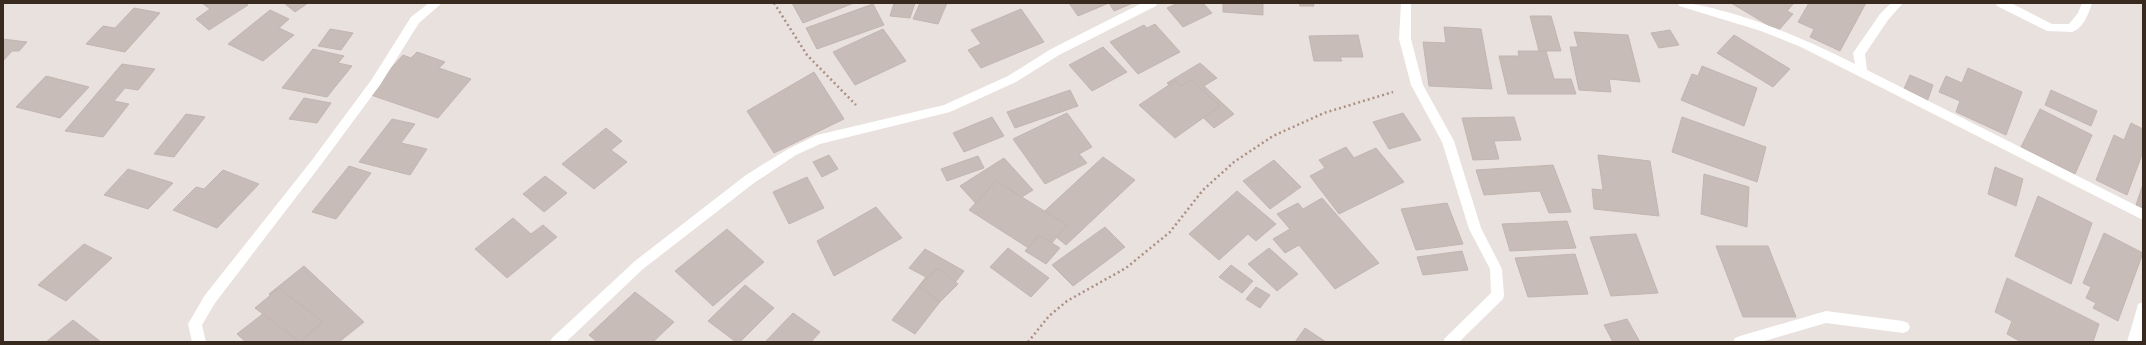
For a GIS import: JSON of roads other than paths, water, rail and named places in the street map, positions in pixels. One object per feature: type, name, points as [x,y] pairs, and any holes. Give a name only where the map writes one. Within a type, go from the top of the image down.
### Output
[{"type":"street","points":[[199,342],[195,324],[210,299],[376,82],[415,20],[438,3]]},
{"type":"street","points":[[556,342],[639,265],[750,179],[792,152],[817,140],[946,109],[1012,79],[1055,52],[1152,3]]},
{"type":"street","points":[[1406,3],[1405,39],[1417,85],[1448,141],[1475,230],[1496,269],[1498,295],[1450,342]]},
{"type":"street","points":[[1683,3],[1765,28],[1798,41],[2143,215]]},
{"type":"street","points":[[1862,72],[1859,53],[1884,17],[1898,3]]},
{"type":"street","points":[[2001,3],[2051,28],[2072,28],[2083,15],[2087,3]]},
{"type":"street","points":[[2134,342],[2143,308]]},
{"type":"street","points":[[1740,342],[1826,317],[1903,327]]}]
